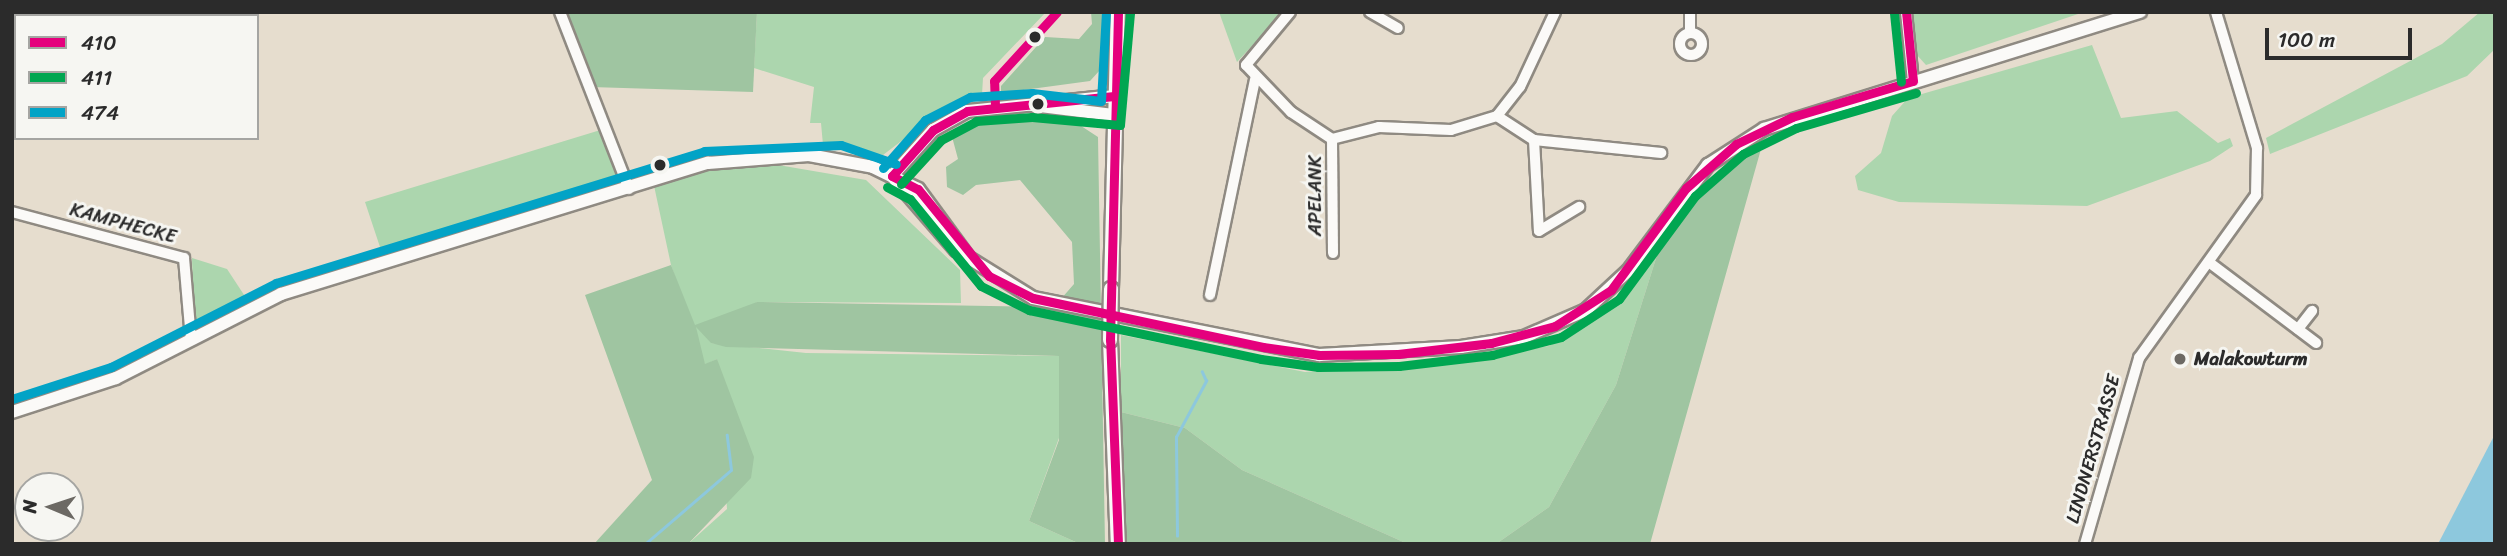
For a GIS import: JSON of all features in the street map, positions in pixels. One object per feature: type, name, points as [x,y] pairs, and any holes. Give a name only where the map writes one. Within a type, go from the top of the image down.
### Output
[{"type":"main road","points":[[1118,12],[1113,115],[1110,340],[1118,544]]},
{"type":"street","points":[[560,12],[629,189]]},
{"type":"street","points":[[1290,12],[1246,65],[1255,80],[1332,139],[1379,127],[1451,130],[1497,116],[1520,87],[1555,12]]},
{"type":"street","points":[[1370,12],[1398,28]]},
{"type":"street","points":[[1690,12],[1690,33]]},
{"type":"street","points":[[1906,12],[1913,81]]},
{"type":"street","points":[[12,412],[116,378],[281,294],[708,163],[772,156],[840,157],[892,176],[918,189],[968,257],[1032,298],[1263,347],[1319,355],[1398,354],[1524,337],[1586,310],[1611,290],[1686,187],[1736,144],[1792,117],[2140,12]]},
{"type":"street","name":"LINDNERSTRASSE","points":[[2085,544],[2139,358],[2248,212],[2260,167],[2216,12]]},
{"type":"street","points":[[1210,295],[1255,80]]},
{"type":"street","points":[[892,176],[933,130],[956,116],[1114,96]]},
{"type":"street","points":[[1032,105],[1113,115]]},
{"type":"street","points":[[1497,116],[1534,140],[1661,153]]},
{"type":"street","name":"APELANK","points":[[1332,139],[1333,253]]},
{"type":"street","points":[[1534,140],[1539,231],[1555,228],[1580,207]]},
{"type":"street","name":"KAMPHECKE","points":[[12,212],[184,258],[191,340]]},
{"type":"street","points":[[2210,263],[2316,343]]},
{"type":"street","points":[[2298,329],[2312,311]]},
{"type":"green space","points":[[560,12],[757,12],[753,92],[591,87]]},
{"type":"green space","points":[[757,12],[1046,12],[983,78],[982,95],[942,110],[883,155],[823,145],[821,123],[810,123],[814,87],[754,68]]},
{"type":"green space","points":[[1091,12],[1104,12],[1100,70],[1090,81],[1001,93],[1001,86],[1045,37],[1079,39],[1092,24]]},
{"type":"green space","points":[[1219,12],[1284,12],[1237,62]]},
{"type":"green space","points":[[1913,12],[2084,12],[1926,65],[1916,54]]},
{"type":"green space","points":[[2480,12],[2495,12],[2495,49],[2467,76],[2270,154],[2266,138],[2442,44]]},
{"type":"green space","points":[[2092,45],[2121,118],[2177,111],[2218,143],[2230,138],[2233,146],[2210,161],[2087,206],[1899,202],[1858,190],[1855,176],[1881,153],[1892,116],[1908,98]]},
{"type":"green space","points":[[993,116],[1075,122],[1098,137],[1105,544],[1080,544],[1029,521],[1059,440],[1059,356],[726,347],[711,343],[696,327],[705,364],[717,359],[754,457],[751,478],[688,544],[594,544],[652,480],[585,295],[671,265],[695,325],[757,302],[1054,307],[1074,284],[1072,242],[1020,180],[976,185],[963,195],[947,187],[946,167],[958,159],[951,133]]},
{"type":"green space","points":[[607,128],[629,189],[385,262],[365,202]]},
{"type":"green space","points":[[1761,149],[1650,544],[1496,544],[1549,507],[1616,385],[1658,252],[1690,202],[1718,174]]},
{"type":"green space","points":[[743,159],[866,180],[960,270],[961,303],[757,302],[711,343],[806,353],[1060,356],[1059,438],[1029,521],[1080,544],[688,544],[727,509],[717,359],[705,365],[671,265],[653,181]]},
{"type":"green space","points":[[1658,252],[1616,385],[1549,507],[1496,544],[1408,544],[1242,470],[1185,428],[1121,412],[1121,335],[1305,372],[1465,360],[1549,346],[1609,309]]},
{"type":"green space","points":[[192,258],[227,269],[248,301],[194,328]]},
{"type":"green space","points":[[1121,412],[1185,428],[1242,470],[1408,544],[1124,544]]},
{"type":"water","points":[[2495,434],[2495,544],[2438,544]]},
{"type":"waterway","points":[[565,12],[570,26]]},
{"type":"waterway","points":[[1177,536],[1176,437],[1206,381],[1202,372]]},
{"type":"waterway","points":[[645,544],[731,470],[727,435]]},
{"type":"transit line","name":"410","points":[[995,106],[994,81],[1057,12]]},
{"type":"transit line","name":"474","points":[[883,168],[925,120],[970,97],[1032,93],[1101,101],[1106,12]]},
{"type":"transit line","name":"410","points":[[1118,12],[1110,340],[1118,544]]},
{"type":"transit line","name":"410","points":[[1906,12],[1913,81]]},
{"type":"transit line","name":"411","points":[[901,184],[941,140],[976,121],[1032,117],[1120,125],[1130,13]]},
{"type":"transit line","name":"411","points":[[1894,13],[1901,82]]},
{"type":"transit line","name":"410","points":[[892,176],[918,189],[989,276],[1033,298],[1263,347],[1319,355],[1398,354],[1491,343],[1555,326],[1611,290],[1686,188],[1736,144],[1792,117],[1913,81]]},
{"type":"transit line","name":"411","points":[[887,187],[910,199],[981,286],[1029,310],[1261,359],[1318,367],[1399,366],[1492,355],[1561,337],[1619,299],[1695,196],[1743,154],[1796,128],[1916,93]]},
{"type":"transit line","name":"410","points":[[892,176],[933,130],[967,111],[1114,96]]},
{"type":"transit line","name":"474","points":[[12,399],[111,367],[276,283],[704,151],[841,145],[896,164]]},
{"type":"place","name":"Malakowturm","points":[[2180,359]]}]
